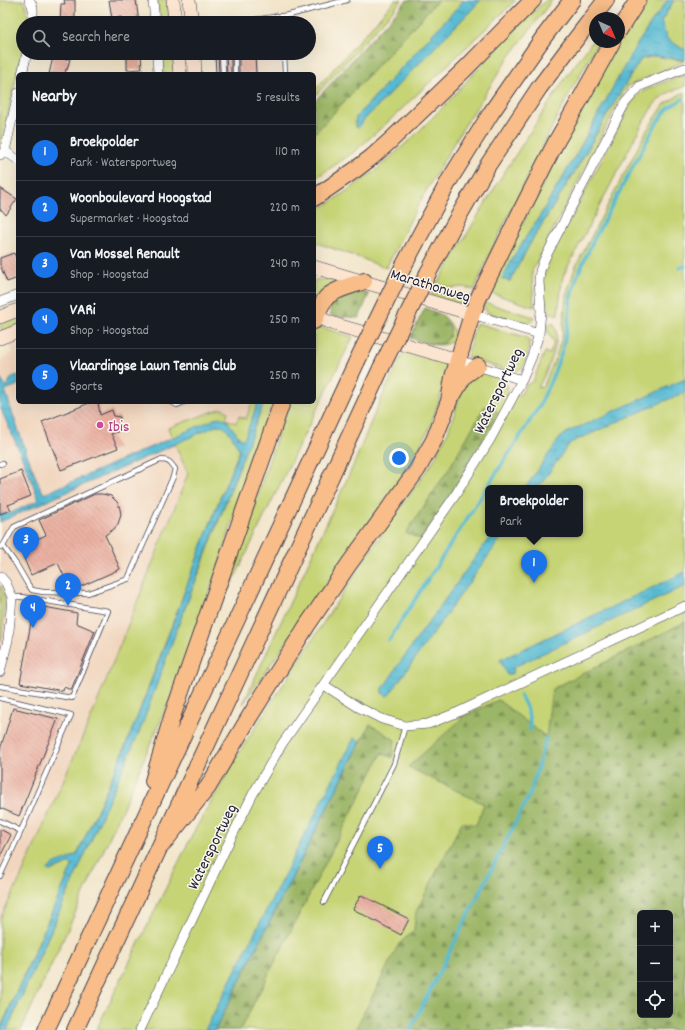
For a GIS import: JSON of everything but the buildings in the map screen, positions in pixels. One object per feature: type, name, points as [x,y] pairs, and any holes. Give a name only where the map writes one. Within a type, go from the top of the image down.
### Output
[{"type":"highway","points":[[316,197],[372,157],[464,70],[533,0]]},
{"type":"highway","points":[[46,1030],[357,361],[404,265],[450,179],[491,113],[572,0]]},
{"type":"highway","points":[[75,1030],[381,368],[428,273],[488,165],[540,88],[606,0]]},
{"type":"highway","points":[[625,21],[638,0]]},
{"type":"highway","points":[[449,401],[453,377],[472,314],[527,198],[556,142],[609,48]]},
{"type":"highway","points":[[316,316],[327,296],[364,281]]},
{"type":"highway","points":[[161,846],[208,787],[254,709],[308,624],[417,470],[434,440],[449,401],[464,376],[478,366]]},
{"type":"highway","points":[[135,838],[172,717],[281,404]]},
{"type":"main road","points":[[173,0],[174,16]]},
{"type":"main road","points":[[189,0],[191,16]]},
{"type":"main road","points":[[179,60],[180,72]]},
{"type":"main road","points":[[194,60],[195,72]]},
{"type":"main road","name":"Marathonweg","points":[[316,268],[472,314]]},
{"type":"main road","points":[[0,317],[16,311]]},
{"type":"main road","points":[[316,318],[458,360]]},
{"type":"main road","points":[[0,338],[16,332]]},
{"type":"street","points":[[29,0],[31,2],[33,16]]},
{"type":"street","points":[[152,0],[154,16]]},
{"type":"street","points":[[22,72],[25,60]]},
{"type":"street","points":[[157,60],[158,72]]},
{"type":"street","name":"Watersportweg","points":[[140,1030],[225,850],[253,794],[282,744],[454,497],[491,438],[522,380],[539,334],[541,311],[539,281],[540,271],[544,260],[625,103],[640,86],[685,68]]},
{"type":"street","points":[[16,100],[2,153],[16,159]]},
{"type":"street","points":[[0,302],[16,296]]},
{"type":"street","name":"Marathonweg","points":[[472,314],[539,334]]},
{"type":"street","points":[[458,360],[522,380]]},
{"type":"street","points":[[0,576],[6,583],[12,597],[8,640],[0,672]]},
{"type":"street","points":[[324,685],[364,710],[382,719],[404,726],[428,724],[456,713],[685,606]]},
{"type":"lane","points":[[276,16],[289,15],[347,0]]},
{"type":"lane","points":[[222,60],[223,72]]},
{"type":"lane","points":[[234,60],[235,72]]},
{"type":"lane","points":[[284,60],[285,72]]},
{"type":"lane","points":[[160,460],[170,462],[175,469],[173,477],[128,579],[88,593],[43,592],[32,590],[26,583],[16,564],[1,547],[14,527],[160,460]]},
{"type":"lane","points":[[0,686],[72,698],[108,610],[22,597],[12,597]]},
{"type":"lane","points":[[0,698],[71,714],[0,876]]},
{"type":"lane","points":[[324,902],[394,764],[404,726]]},
{"type":"lane","points":[[0,821],[21,831]]},
{"type":"shaded area","points":[[215,60],[280,60],[280,68],[282,68],[282,72],[216,72]]},
{"type":"shaded area","points":[[16,342],[16,404],[251,404],[246,419],[236,423],[226,419],[168,428],[188,474],[93,713],[20,879],[0,919],[0,360],[13,353],[10,345]]},
{"type":"green space","points":[[0,0],[23,0],[26,5],[28,16],[16,16],[16,60],[20,60],[17,72],[16,72],[16,78],[0,148]]},
{"type":"green space","points":[[157,0],[167,0],[169,16],[159,16]]},
{"type":"green space","points":[[395,0],[402,0],[316,95],[316,89]]},
{"type":"green space","points":[[407,0],[438,0],[316,132],[316,100]]},
{"type":"green space","points":[[438,0],[464,0],[356,117],[355,123],[361,125],[363,121],[481,0],[516,0],[389,121],[354,152],[316,178],[316,132]]},
{"type":"green space","points":[[546,0],[552,0],[507,60],[458,136],[418,205],[386,268],[316,243],[316,210],[331,202],[374,172],[412,138],[446,104],[504,40]]},
{"type":"green space","points":[[646,0],[668,0],[633,51],[578,151],[541,214],[515,254],[502,279],[510,281],[531,242],[574,173],[641,59],[655,56],[685,61],[628,86],[532,271],[534,307],[488,292],[576,119],[615,48],[625,48],[625,32]]},
{"type":"green space","points":[[674,0],[685,0],[685,50],[667,39],[661,22]]},
{"type":"green space","points":[[589,46],[589,48],[595,48],[557,117],[490,253],[474,290],[464,287],[451,288],[437,284],[500,179],[566,77]]},
{"type":"green space","points":[[162,60],[173,60],[174,72],[163,72]]},
{"type":"green space","points":[[685,74],[685,86],[670,92],[661,98],[654,105],[645,119],[563,276],[558,315],[549,312],[544,296],[543,279],[547,264],[632,102],[641,92]]},
{"type":"green space","points":[[685,92],[685,1030],[96,1030],[192,835],[242,748],[372,548],[434,460],[448,432],[463,387],[478,372],[484,372],[501,378],[508,387],[507,398],[521,394],[525,386],[533,381],[545,352],[550,354],[554,342],[547,331],[548,323],[554,324],[556,339],[555,348],[538,388],[543,387],[555,359],[562,337],[566,295],[576,266],[647,130],[665,104]],"holes":[[[447,472],[417,537],[406,533]]]},
{"type":"green space","points":[[330,279],[341,281],[316,308],[316,280]]},
{"type":"green space","points":[[348,290],[360,291],[369,294],[359,318],[331,316],[329,304]]},
{"type":"green space","points":[[433,291],[450,296],[461,295],[472,297],[469,305],[466,306],[431,296]]},
{"type":"green space","points":[[483,302],[534,317],[531,322],[525,323],[488,313],[482,305]]},
{"type":"green space","points":[[425,308],[441,315],[448,322],[450,326],[450,333],[444,343],[427,343],[410,338]]},
{"type":"green space","points":[[442,315],[451,325],[455,338],[444,345],[423,343],[442,343],[445,342],[450,336],[447,321]]},
{"type":"green space","points":[[16,318],[16,326],[2,332],[0,324]]},
{"type":"green space","points":[[480,324],[525,337],[529,340],[528,354],[522,368],[513,372],[467,358],[475,325]]},
{"type":"green space","points":[[317,326],[353,337],[223,602],[288,404],[316,404]]},
{"type":"green space","points":[[405,349],[450,363],[430,427],[415,455],[397,483],[243,704],[354,464],[376,410]]},
{"type":"green space","points":[[251,404],[257,404],[119,761],[78,853],[56,869],[70,863],[72,865],[0,1029],[0,919],[20,879],[93,713],[188,474],[168,428],[222,408],[228,412],[226,419],[236,423],[239,416],[246,419]]},
{"type":"green space","points":[[263,404],[272,404],[181,673],[125,803],[21,1030],[7,1030],[91,840],[198,576]]},
{"type":"green space","points":[[485,406],[498,412],[459,484],[420,539],[406,533],[447,472]]},
{"type":"green space","points":[[0,585],[2,587],[5,600],[0,643]]},
{"type":"green space","points":[[685,622],[685,1030],[355,1030],[399,944],[414,930],[416,912],[462,822],[476,825],[484,804],[408,767],[465,716],[498,700],[546,737],[552,689]]},
{"type":"green space","points":[[370,724],[395,740],[392,758],[382,753],[240,1030],[215,1030]]},
{"type":"water","points":[[464,0],[481,0],[363,121],[361,125],[358,128],[356,127],[356,117]]},
{"type":"water","points":[[668,0],[674,0],[661,22],[667,39],[685,50],[685,60],[655,56],[641,59],[574,173],[531,242],[510,281],[502,279],[515,254],[541,214],[578,151],[633,51]]},
{"type":"water","points":[[16,376],[16,386],[5,390],[37,481],[44,494],[219,417],[226,419],[239,437],[243,439],[257,404],[263,404],[181,618],[141,728],[7,1030],[0,1030],[72,865],[70,863],[51,871],[48,869],[55,864],[75,856],[78,853],[134,725],[239,452],[239,449],[228,430],[218,425],[0,522],[0,514],[11,513],[39,500],[0,407],[0,377],[5,386],[12,377]]},
{"type":"water","points":[[685,379],[685,392],[570,443],[540,485],[527,485],[560,438],[568,432]]},
{"type":"water","points":[[490,537],[502,537],[387,696],[382,693],[382,690]]},
{"type":"water","points":[[685,572],[685,586],[514,667],[513,673],[507,675],[500,660]]},
{"type":"water","points":[[354,738],[361,741],[215,1030],[205,1030]]},
{"type":"waterway","points":[[489,485],[540,405],[554,373],[562,351],[568,324],[571,296],[578,274],[594,239],[656,124],[667,110],[683,99]]},
{"type":"waterway","points":[[679,268],[685,266]]},
{"type":"waterway","points":[[389,640],[485,491]]},
{"type":"waterway","points":[[520,695],[529,716],[530,730]]},
{"type":"waterway","points":[[410,1030],[530,794],[546,738]]},
{"type":"place","name":"Ibis","points":[[100,425]]},
{"type":"place","name":"Van Mossel Renault","points":[[26,560]]},
{"type":"place","name":"Broekpolder","points":[[534,583]]},
{"type":"place","name":"Woonboulevard Hoogstad","points":[[68,606]]},
{"type":"place","name":"VARi","points":[[33,628]]},
{"type":"place","name":"Vlaardingse Lawn Tennis Club","points":[[380,869]]}]
